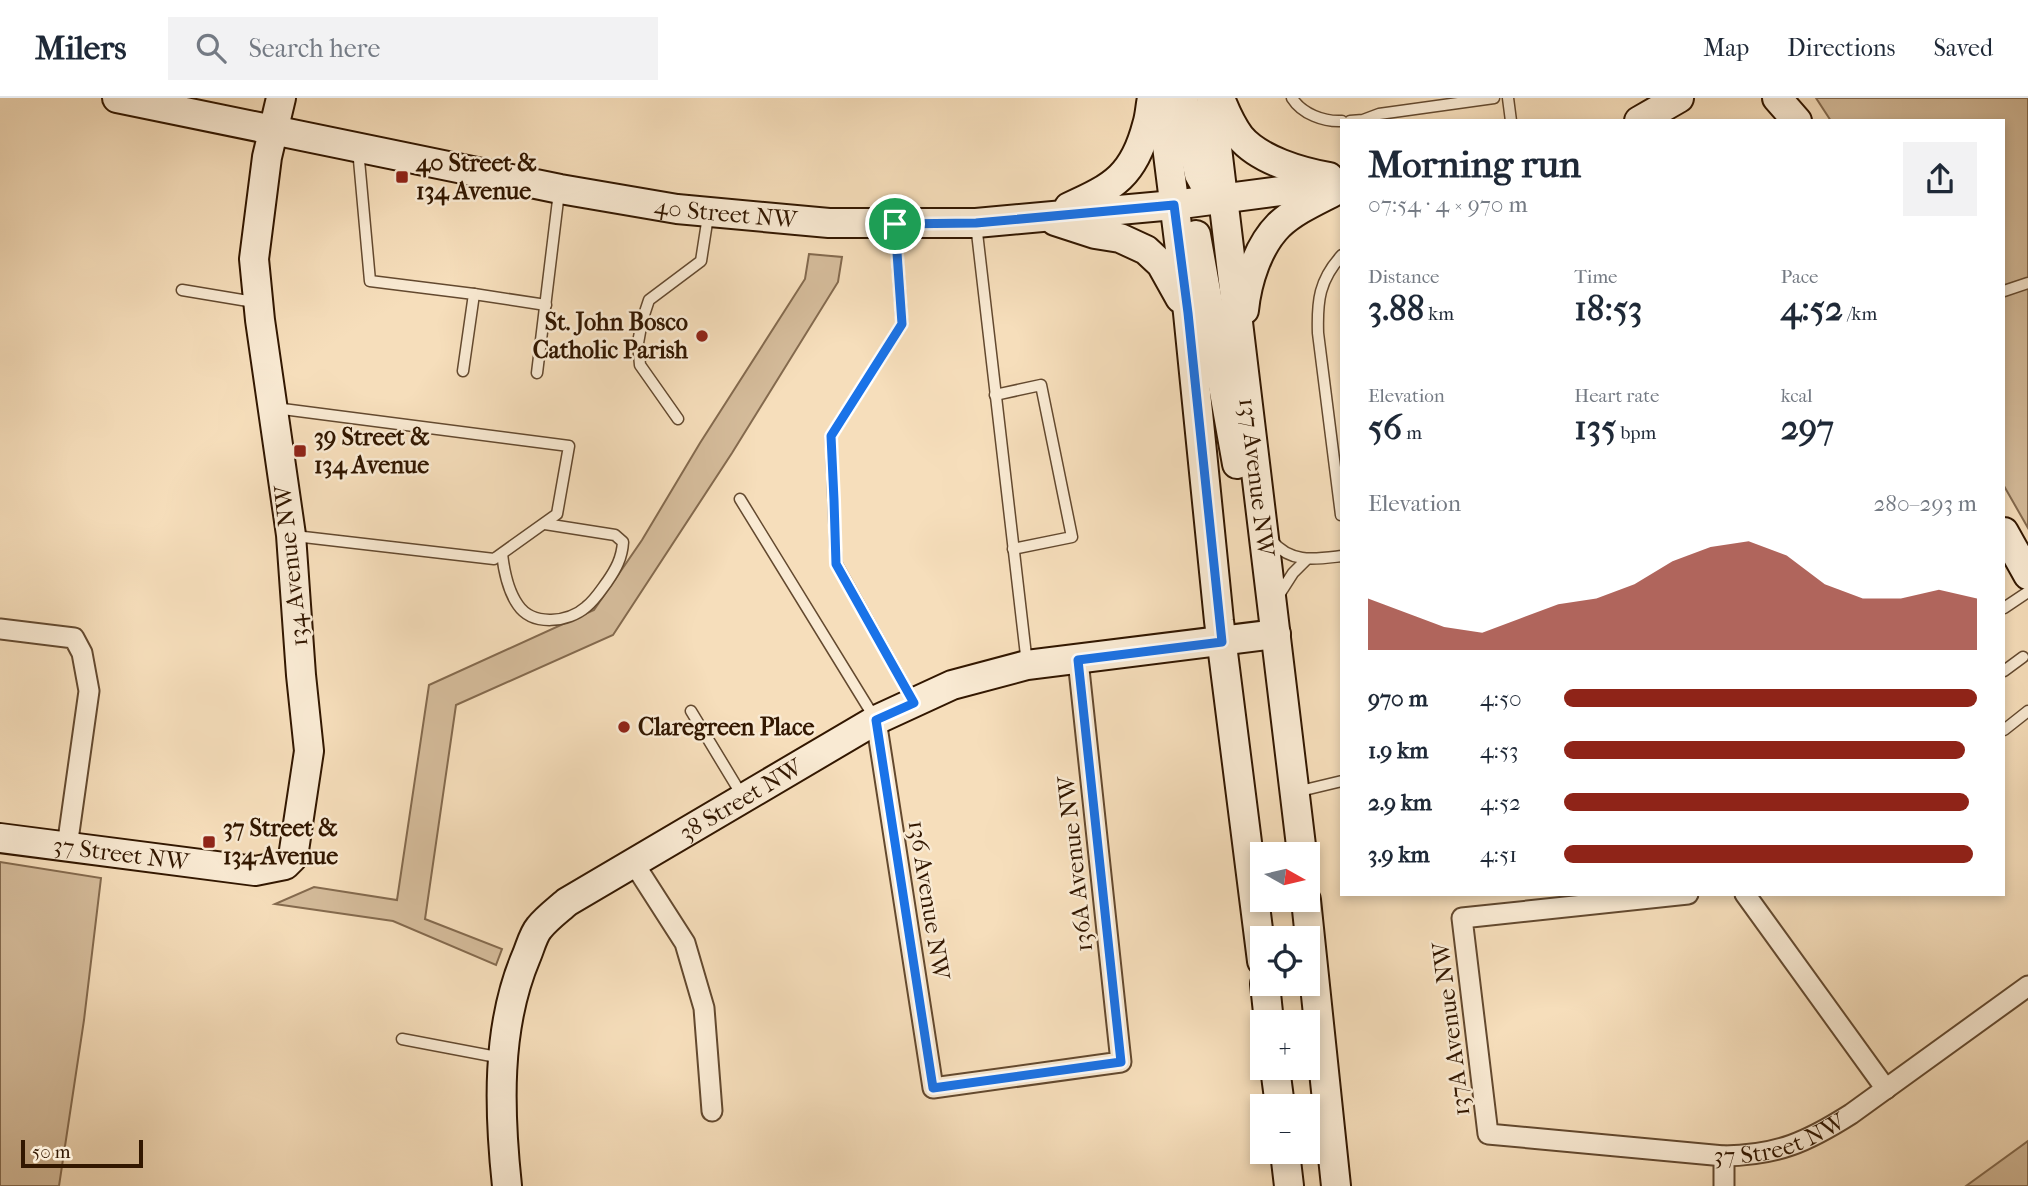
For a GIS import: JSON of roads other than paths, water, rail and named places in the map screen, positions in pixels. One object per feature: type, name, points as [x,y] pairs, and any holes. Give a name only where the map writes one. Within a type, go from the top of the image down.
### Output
[{"type":"street","name":"40 Street NW","points":[[117,98],[560,189],[677,209],[829,223],[976,223],[1174,205],[1340,183]]},
{"type":"street","name":"134 Avenue NW","points":[[281,98],[267,157],[254,259],[291,535],[309,751],[293,857],[285,865]]},
{"type":"street","points":[[1046,217],[1102,193],[1120,179],[1139,153],[1152,98]]},
{"type":"street","name":"137 Avenue NW","points":[[1161,98],[1188,313],[1222,642],[1258,926]]},
{"type":"street","points":[[1183,98],[1199,174],[1205,185],[1223,197]]},
{"type":"street","name":"137 Avenue NW","points":[[1210,98],[1301,842]]},
{"type":"street","points":[[1220,98],[1241,138],[1254,148],[1280,164],[1340,182]]},
{"type":"street","points":[[1642,119],[1679,98]]},
{"type":"street","points":[[1777,98],[1795,119]]},
{"type":"street","points":[[1241,344],[1246,293],[1256,262],[1271,235],[1279,225],[1300,209],[1340,184]]},
{"type":"street","points":[[1174,205],[1194,223],[1238,470],[1260,512]]},
{"type":"street","points":[[1046,217],[1095,234],[1120,238],[1146,250],[1161,264],[1188,313]]},
{"type":"street","points":[[2005,537],[2028,575]]},
{"type":"street","points":[[0,629],[74,638],[82,653],[89,691],[67,847]]},
{"type":"street","name":"38 Street NW","points":[[507,1186],[502,1133],[502,1058],[513,1000],[522,966],[537,929],[567,902],[876,720],[951,685],[1027,665],[1276,634]]},
{"type":"street","name":"136A Avenue NW","points":[[933,1088],[1121,1062],[1078,660]]},
{"type":"street","name":"136 Avenue NW","points":[[876,720],[933,1088]]},
{"type":"street","name":"37 Street NW","points":[[0,838],[255,871],[285,865]]},
{"type":"street","points":[[633,862],[685,943],[704,1008],[712,1111]]},
{"type":"street","name":"137A Avenue NW","points":[[1488,1134],[1462,918],[1669,896]]},
{"type":"street","points":[[1746,896],[1886,1089]]},
{"type":"street","points":[[1308,912],[1336,1186]]},
{"type":"street","name":"37 Street NW","points":[[1488,1134],[1724,1156],[1767,1153],[1803,1142],[1823,1132],[2028,986]]},
{"type":"street","points":[[1724,1156],[1724,1186]]},
{"type":"street","points":[[1286,1164],[1289,1186]]},
{"type":"lane","points":[[1292,98],[1297,107],[1328,122],[1340,121]]},
{"type":"lane","points":[[1366,119],[1379,114],[1494,98]]},
{"type":"lane","points":[[1508,98],[1511,119]]},
{"type":"lane","points":[[358,147],[370,281],[546,305]]},
{"type":"lane","points":[[537,373],[560,189]]},
{"type":"lane","points":[[678,419],[640,365],[638,343],[649,300],[701,261],[708,212]]},
{"type":"lane","points":[[976,223],[1027,665]]},
{"type":"lane","points":[[895,224],[902,324],[831,436],[836,564],[914,703]]},
{"type":"lane","points":[[1340,258],[1326,277],[1317,309],[1340,499]]},
{"type":"lane","points":[[2005,291],[2028,283]]},
{"type":"lane","points":[[182,290],[258,303]]},
{"type":"lane","points":[[463,372],[474,294]]},
{"type":"lane","points":[[995,395],[1041,385],[1072,537],[1013,549]]},
{"type":"lane","points":[[273,408],[569,446],[557,514],[494,559],[291,535]]},
{"type":"lane","points":[[740,499],[876,720]]},
{"type":"lane","points":[[1260,512],[1273,544],[1287,555],[1307,559],[1340,556]]},
{"type":"lane","points":[[502,554],[504,571],[519,607],[535,619],[552,620],[571,616],[586,607],[614,571],[622,554],[623,542],[615,535],[545,524]]},
{"type":"lane","points":[[1273,605],[1293,573],[1307,559]]},
{"type":"lane","points":[[2005,607],[2028,592]]},
{"type":"lane","points":[[2005,670],[2023,657]]},
{"type":"lane","points":[[691,711],[743,798]]},
{"type":"lane","points":[[2005,729],[2028,711]]},
{"type":"lane","points":[[1295,792],[1340,781]]},
{"type":"lane","points":[[402,1039],[502,1058]]},
{"type":"place","name":"40 Street & 134 Avenue","points":[[402,177]]},
{"type":"place","name":"St. John Bosco Catholic Parish","points":[[702,336]]},
{"type":"place","name":"39 Street & 134 Avenue","points":[[300,451]]},
{"type":"place","name":"Claregreen Place","points":[[624,727]]},
{"type":"place","name":"37 Street & 134 Avenue","points":[[209,842]]}]
